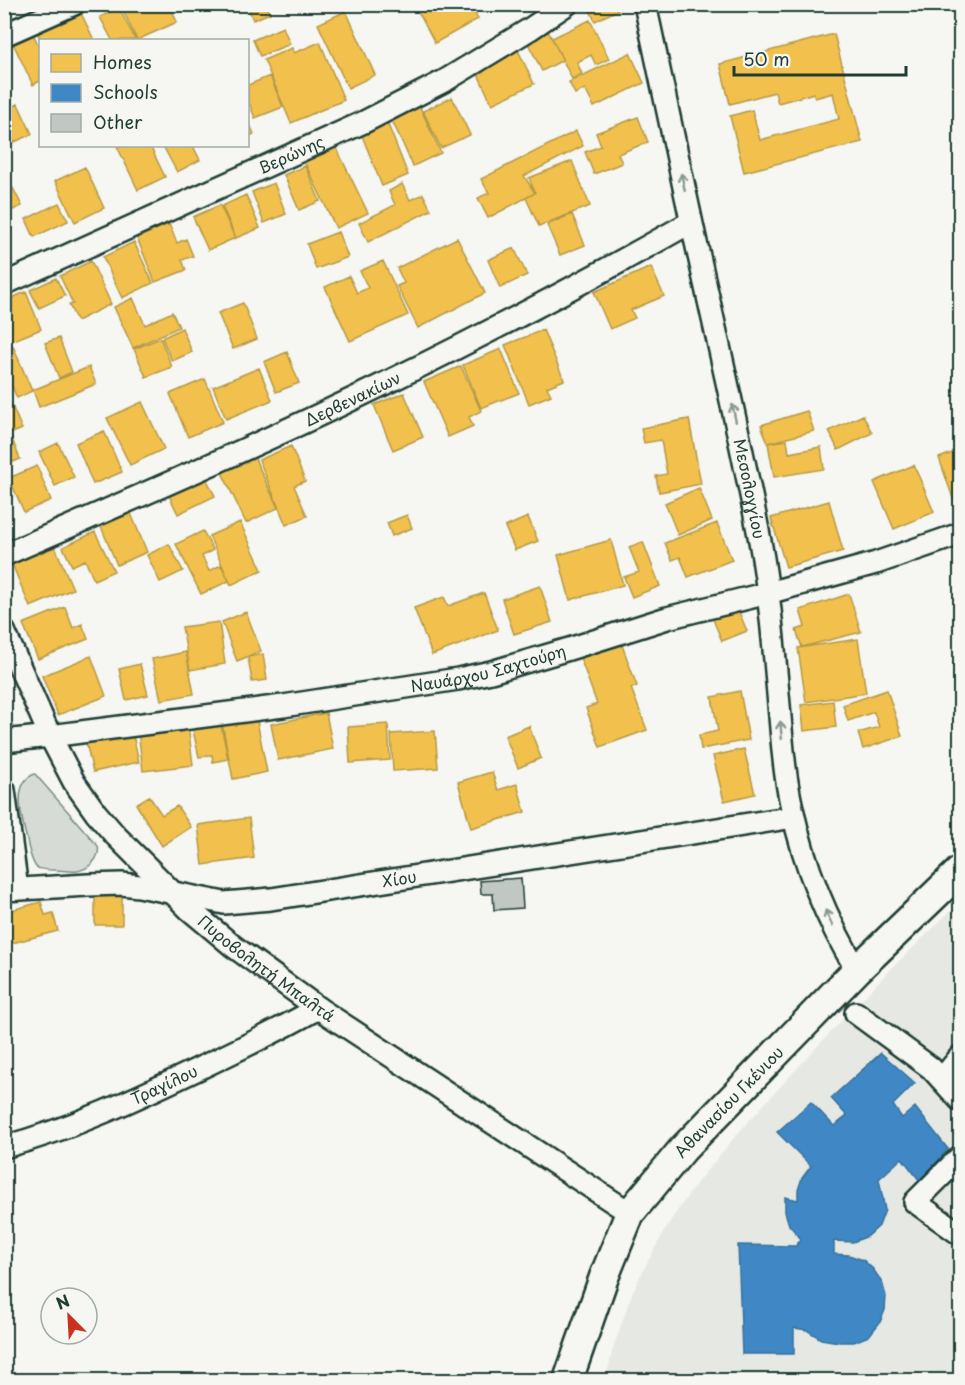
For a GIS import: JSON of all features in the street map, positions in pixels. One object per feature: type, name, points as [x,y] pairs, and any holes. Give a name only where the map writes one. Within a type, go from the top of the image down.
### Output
[{"type":"street","points":[[4,35],[74,4]]},
{"type":"street","name":"Βερώνης","points":[[4,284],[364,122],[446,80],[567,4]]},
{"type":"street","name":"Μεσολογγίου","points":[[645,4],[761,549],[768,593],[784,759],[794,817],[823,904],[857,970]]},
{"type":"street","name":"Δερβενακίων","points":[[4,555],[392,380],[545,302],[691,222]]},
{"type":"street","name":"Ναυάρχου Σαχτούρη","points":[[4,741],[283,706],[458,679],[569,649],[667,618],[876,563],[960,534]]},
{"type":"street","name":"Πυροβολητή Μπαλτά","points":[[4,631],[50,736],[74,782],[116,836],[198,918],[318,1008],[630,1213]]},
{"type":"street","points":[[4,790],[11,890]]},
{"type":"street","name":"Χίου","points":[[11,890],[122,884],[224,903],[271,899],[794,817]]},
{"type":"street","name":"Αθανασίου Γκένιου","points":[[568,1380],[604,1277],[630,1213],[683,1149],[857,970],[960,871]]},
{"type":"street","name":"Τραγίλου","points":[[4,1147],[109,1111],[318,1008]]},
{"type":"street","points":[[856,1013],[931,1068],[960,1100]]},
{"type":"street","points":[[942,1079],[960,1057]]},
{"type":"street","points":[[957,1232],[915,1202],[960,1157]]},
{"type":"shaded area","points":[[35,774],[98,846],[96,859],[86,868],[74,871],[47,870],[36,867],[28,846],[20,804],[23,785],[27,778]]},
{"type":"shaded area","points":[[960,902],[960,1380],[606,1380],[612,1352],[632,1293],[669,1223],[696,1184],[739,1132],[814,1050],[886,974]]},
{"type":"building: Homes","points":[[120,4],[169,4],[177,22],[137,39]]},
{"type":"building: Homes","points":[[247,4],[266,4],[270,13],[253,20]]},
{"type":"building: Homes","points":[[414,4],[470,4],[478,19],[435,43]]},
{"type":"building: Homes","points":[[587,4],[626,4],[626,6],[595,21]]},
{"type":"building: Homes","points":[[119,8],[135,39],[111,39],[100,17]]},
{"type":"building: Homes","points":[[79,9],[94,39],[40,39],[36,30]]},
{"type":"building: Homes","points":[[346,11],[375,75],[348,88],[318,24]]},
{"type":"building: Homes","points":[[590,20],[609,59],[596,65],[591,55],[577,62],[582,74],[572,79],[552,38]]},
{"type":"building: Homes","points":[[283,27],[290,44],[260,56],[253,40]]},
{"type":"building: Homes","points":[[31,29],[39,47],[39,82],[33,85],[11,39]]},
{"type":"building: Homes","points":[[548,31],[563,60],[542,71],[527,41]]},
{"type":"building: Homes","points":[[834,34],[862,142],[744,172],[730,116],[752,110],[760,140],[839,119],[833,93],[815,98],[814,93],[778,103],[775,92],[730,104],[720,64]]},
{"type":"building: Homes","points":[[320,42],[344,100],[291,123],[264,60],[292,48],[294,53]]},
{"type":"building: Homes","points":[[517,48],[534,84],[492,104],[475,68]]},
{"type":"building: Homes","points":[[630,53],[644,83],[594,107],[585,89],[575,94],[569,82]]},
{"type":"building: Homes","points":[[270,76],[283,107],[255,118],[249,103],[249,85]]},
{"type":"building: Homes","points":[[452,97],[470,135],[441,148],[423,111]]},
{"type":"building: Homes","points":[[18,104],[32,134],[4,147],[4,110]]},
{"type":"building: Homes","points":[[419,105],[441,153],[413,166],[391,118]]},
{"type":"building: Homes","points":[[638,117],[648,142],[618,154],[622,163],[594,174],[585,152],[601,146],[596,133]]},
{"type":"building: Homes","points":[[249,122],[254,134],[249,136]]},
{"type":"building: Homes","points":[[387,122],[408,175],[382,186],[361,133]]},
{"type":"building: Homes","points":[[576,131],[583,146],[524,176],[535,193],[488,218],[478,198],[489,193],[481,179]]},
{"type":"building: Homes","points":[[335,145],[368,213],[336,228],[304,161]]},
{"type":"building: Homes","points":[[117,147],[150,147],[165,177],[138,190]]},
{"type":"building: Homes","points":[[164,147],[194,147],[200,160],[177,172]]},
{"type":"building: Homes","points":[[572,161],[590,206],[539,226],[526,198],[535,193],[529,178]]},
{"type":"building: Homes","points":[[305,166],[320,201],[299,210],[284,175]]},
{"type":"building: Homes","points":[[85,167],[104,208],[75,222],[55,181]]},
{"type":"building: Homes","points":[[274,183],[286,214],[264,223],[252,192]]},
{"type":"building: Homes","points":[[402,184],[410,200],[423,194],[431,210],[368,242],[359,223],[395,205],[389,191]]},
{"type":"building: Homes","points":[[13,188],[22,206],[4,214],[4,192]]},
{"type":"building: Homes","points":[[246,195],[260,228],[236,238],[222,206]]},
{"type":"building: Homes","points":[[59,203],[68,221],[34,237],[26,219]]},
{"type":"building: Homes","points":[[220,205],[235,238],[208,250],[193,217]]},
{"type":"building: Homes","points":[[572,214],[585,245],[560,255],[547,225]]},
{"type":"building: Homes","points":[[169,224],[177,243],[186,239],[193,256],[182,260],[186,270],[155,282],[137,238]]},
{"type":"building: Homes","points":[[338,232],[348,257],[316,269],[307,244]]},
{"type":"building: Homes","points":[[457,238],[485,293],[418,328],[397,286],[404,283],[397,268]]},
{"type":"building: Homes","points":[[134,242],[153,283],[122,298],[103,257]]},
{"type":"building: Homes","points":[[514,248],[527,275],[500,288],[488,260]]},
{"type":"building: Homes","points":[[91,261],[111,304],[77,321],[69,305],[73,304],[60,276]]},
{"type":"building: Homes","points":[[383,261],[408,315],[350,341],[325,287],[349,276],[357,293],[368,288],[360,271]]},
{"type":"building: Homes","points":[[651,267],[664,296],[631,310],[635,318],[610,329],[594,292]]},
{"type":"building: Homes","points":[[56,278],[65,296],[39,308],[30,290]]},
{"type":"building: Homes","points":[[26,292],[41,329],[9,342],[4,330],[4,301]]},
{"type":"building: Homes","points":[[133,298],[145,325],[172,312],[179,327],[133,348],[114,307]]},
{"type":"building: Homes","points":[[243,303],[257,339],[233,349],[218,313]]},
{"type":"building: Homes","points":[[182,328],[192,352],[172,361],[162,338]]},
{"type":"building: Homes","points":[[543,330],[564,380],[547,387],[551,395],[529,404],[505,345]]},
{"type":"building: Homes","points":[[59,338],[72,372],[59,378],[45,343]]},
{"type":"building: Homes","points":[[160,338],[172,367],[146,377],[134,349]]},
{"type":"building: Homes","points":[[13,346],[32,391],[17,398],[4,368],[4,349]]},
{"type":"building: Homes","points":[[501,349],[519,393],[481,408],[463,365]]},
{"type":"building: Homes","points":[[287,352],[299,383],[276,392],[264,362]]},
{"type":"building: Homes","points":[[461,366],[481,411],[469,417],[473,426],[448,437],[424,382]]},
{"type":"building: Homes","points":[[89,367],[96,384],[39,407],[33,390]]},
{"type":"building: Homes","points":[[259,368],[272,400],[226,419],[213,387]]},
{"type":"building: Homes","points":[[205,379],[223,422],[188,437],[170,394]]},
{"type":"building: Homes","points":[[404,393],[423,437],[393,450],[374,405]]},
{"type":"building: Homes","points":[[9,399],[22,429],[10,434],[20,459],[4,466],[4,401]]},
{"type":"building: Homes","points":[[142,402],[164,449],[130,465],[107,418]]},
{"type":"building: Homes","points":[[807,411],[814,431],[768,443],[761,425]]},
{"type":"building: Homes","points":[[863,415],[872,433],[838,450],[829,431]]},
{"type":"building: Homes","points":[[689,419],[701,484],[659,492],[656,476],[667,474],[661,440],[644,443],[641,428]]},
{"type":"building: Homes","points":[[104,431],[122,472],[93,484],[76,443]]},
{"type":"building: Homes","points":[[787,440],[789,453],[821,447],[824,469],[774,477],[768,443]]},
{"type":"building: Homes","points":[[58,443],[74,477],[55,486],[39,452]]},
{"type":"building: Homes","points":[[291,446],[305,481],[294,486],[307,516],[286,525],[259,460]]},
{"type":"building: Homes","points":[[251,450],[278,508],[246,523],[219,466]]},
{"type":"building: Homes","points":[[960,450],[960,502],[955,504],[939,458]]},
{"type":"building: Homes","points":[[914,465],[934,512],[894,529],[874,482]]},
{"type":"building: Homes","points":[[37,466],[51,500],[24,512],[9,478]]},
{"type":"building: Homes","points":[[201,468],[215,496],[178,514],[164,485]]},
{"type":"building: Homes","points":[[699,488],[712,520],[678,535],[665,503]]},
{"type":"building: Homes","points":[[829,501],[843,551],[786,567],[771,518]]},
{"type":"building: Homes","points":[[127,504],[147,552],[117,565],[97,517]]},
{"type":"building: Homes","points":[[407,515],[412,528],[392,536],[387,523]]},
{"type":"building: Homes","points":[[528,517],[538,541],[515,550],[505,527]]},
{"type":"building: Homes","points":[[240,522],[262,570],[231,585],[209,536]]},
{"type":"building: Homes","points":[[717,523],[732,560],[688,577],[680,557],[672,560],[665,543]]},
{"type":"building: Homes","points":[[203,531],[213,550],[202,556],[209,571],[221,565],[229,581],[201,594],[176,544]]},
{"type":"building: Homes","points":[[95,532],[114,571],[94,580],[85,560],[72,566],[63,547]]},
{"type":"building: Homes","points":[[611,540],[623,585],[570,600],[558,555]]},
{"type":"building: Homes","points":[[643,542],[660,586],[632,597],[624,577],[639,572],[629,547]]},
{"type":"building: Homes","points":[[169,544],[183,571],[160,582],[147,555]]},
{"type":"building: Homes","points":[[55,547],[73,589],[30,607],[12,564]]},
{"type":"building: Homes","points":[[540,586],[552,622],[514,634],[502,599]]},
{"type":"building: Homes","points":[[484,593],[498,630],[432,655],[414,608],[444,597],[448,606]]},
{"type":"building: Homes","points":[[849,594],[861,632],[802,647],[796,630],[805,627],[800,610]]},
{"type":"building: Homes","points":[[65,607],[73,628],[82,624],[88,639],[38,659],[23,624]]},
{"type":"building: Homes","points":[[737,607],[747,631],[722,641],[712,617]]},
{"type":"building: Homes","points":[[246,612],[261,651],[237,661],[222,622]]},
{"type":"building: Homes","points":[[219,622],[225,664],[190,670],[182,627]]},
{"type":"building: Homes","points":[[619,637],[637,686],[631,688],[647,730],[600,747],[586,708],[597,704],[578,652]]},
{"type":"building: Homes","points":[[858,639],[866,693],[806,702],[798,648]]},
{"type":"building: Homes","points":[[186,652],[194,694],[161,700],[152,659]]},
{"type":"building: Homes","points":[[263,654],[267,680],[252,682],[248,657]]},
{"type":"building: Homes","points":[[91,656],[106,696],[58,715],[42,676]]},
{"type":"building: Homes","points":[[140,664],[148,695],[126,700],[119,669]]},
{"type":"building: Homes","points":[[887,690],[902,736],[863,749],[858,733],[879,727],[874,712],[848,721],[843,705]]},
{"type":"building: Homes","points":[[740,691],[749,740],[701,749],[699,735],[718,731],[712,697]]},
{"type":"building: Homes","points":[[833,701],[836,727],[804,731],[801,705]]},
{"type":"building: Homes","points":[[326,713],[333,749],[278,760],[271,724]]},
{"type":"building: Homes","points":[[256,716],[267,772],[233,779],[222,723]]},
{"type":"building: Homes","points":[[220,720],[228,759],[213,762],[212,755],[199,757],[192,726]]},
{"type":"building: Homes","points":[[388,724],[390,760],[350,763],[348,727]]},
{"type":"building: Homes","points":[[188,725],[193,765],[143,771],[138,731]]},
{"type":"building: Homes","points":[[529,726],[541,758],[518,768],[505,736]]},
{"type":"building: Homes","points":[[132,731],[139,762],[93,772],[86,742]]},
{"type":"building: Homes","points":[[435,731],[438,768],[393,771],[391,734]]},
{"type":"building: Homes","points":[[744,749],[755,794],[724,801],[713,756]]},
{"type":"building: Homes","points":[[492,772],[498,790],[517,784],[525,812],[471,828],[458,782]]},
{"type":"building: Homes","points":[[149,796],[162,815],[177,806],[191,827],[162,846],[136,804]]},
{"type":"building: Homes","points":[[249,818],[254,858],[203,865],[198,825]]},
{"type":"building: Homes","points":[[95,893],[122,893],[122,925],[95,925]]},
{"type":"building: Homes","points":[[41,902],[45,915],[53,913],[58,931],[12,943],[4,912]]},
{"type":"building: Schools","points":[[881,1053],[915,1083],[893,1105],[902,1118],[915,1107],[948,1149],[920,1181],[902,1158],[879,1179],[885,1210],[879,1226],[868,1236],[853,1242],[834,1241],[834,1254],[849,1255],[863,1260],[882,1282],[886,1296],[885,1310],[880,1322],[869,1336],[854,1342],[821,1339],[807,1330],[794,1328],[794,1354],[742,1354],[738,1245],[796,1246],[801,1239],[789,1225],[785,1212],[785,1197],[798,1200],[802,1178],[811,1166],[777,1132],[811,1102],[834,1126],[847,1116],[831,1098]]},
{"type":"building: Other","points":[[521,878],[523,908],[494,910],[493,894],[481,894],[480,881]]}]
